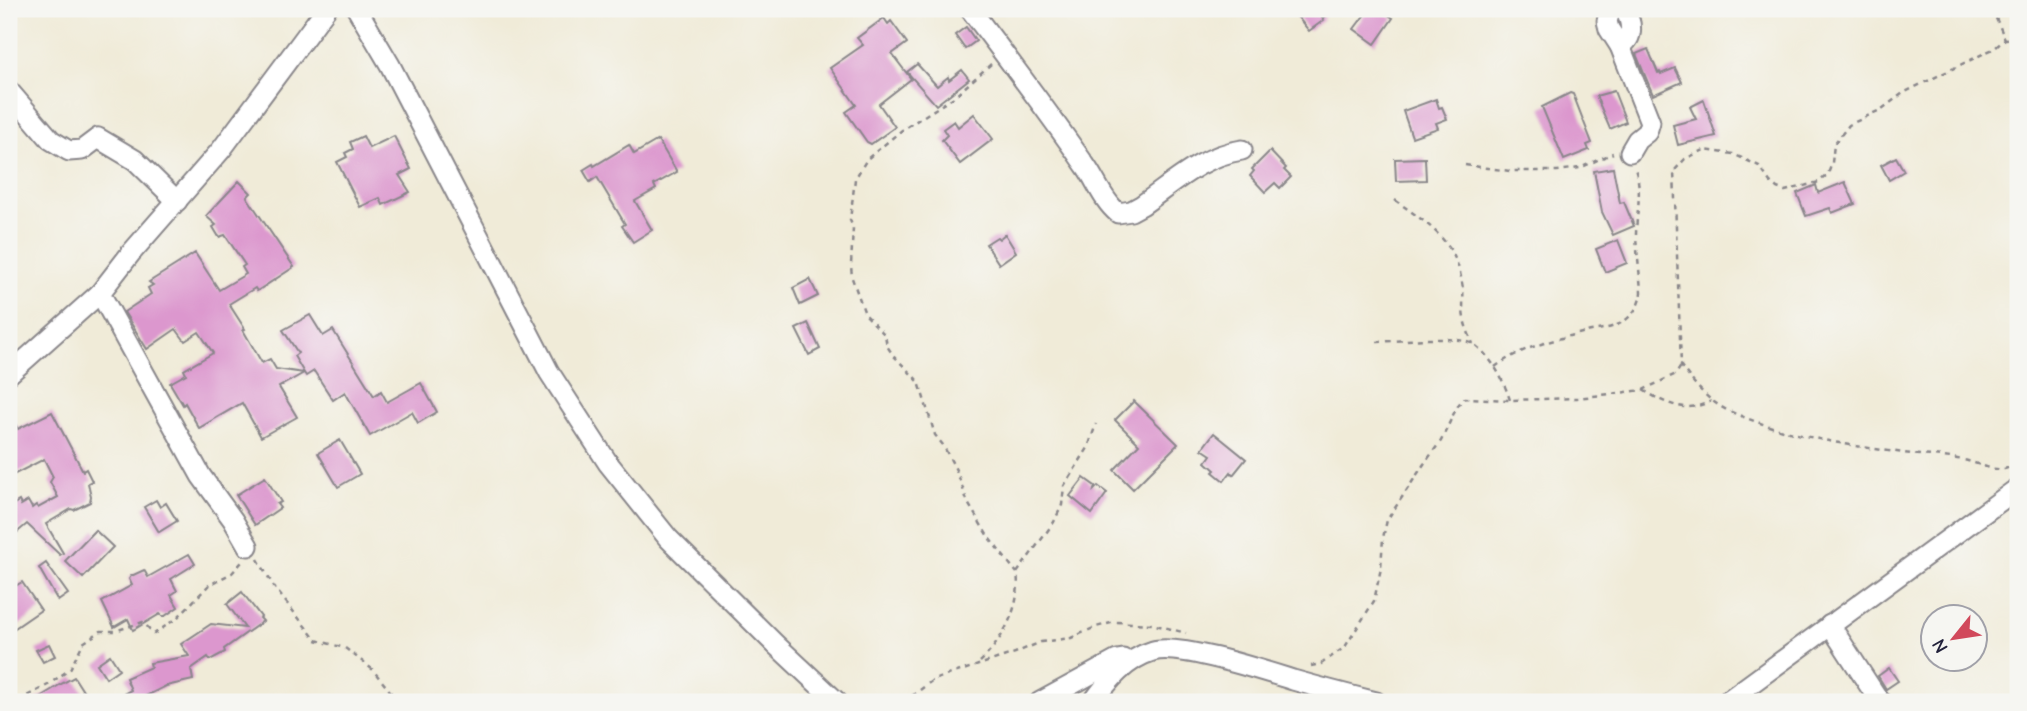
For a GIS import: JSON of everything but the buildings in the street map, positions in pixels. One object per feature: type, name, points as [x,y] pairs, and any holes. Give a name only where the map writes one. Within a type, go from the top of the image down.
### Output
[{"type":"street","points":[[9,374],[100,293],[131,253],[221,150],[327,9]]},
{"type":"street","points":[[357,9],[390,65],[550,372],[608,463],[668,538],[837,702]]},
{"type":"street","points":[[971,9],[1118,213],[1131,211],[1142,205],[1207,159],[1242,150]]},
{"type":"street","points":[[1611,9],[1607,21],[1609,29],[1620,46],[1650,122],[1647,132],[1637,140],[1630,152]]},
{"type":"street","points":[[1620,46],[1627,42],[1630,32],[1631,21],[1624,9]]},
{"type":"street","points":[[9,91],[51,140],[68,151],[82,150],[98,138],[135,160],[177,201]]},
{"type":"street","points":[[100,293],[201,476],[248,546]]},
{"type":"street","points":[[1726,702],[2018,488]]},
{"type":"street","points":[[1830,625],[1880,702]]},
{"type":"street","points":[[1093,702],[1111,677],[1140,657],[1166,648],[1225,660],[1376,702]]},
{"type":"street","points":[[1040,702],[1117,660],[1140,657]]},
{"type":"path","points":[[1992,9],[2005,40]]},
{"type":"path","points":[[2018,38],[2005,40],[1995,48],[1903,93],[1882,109],[1849,125],[1835,144],[1828,174],[1819,183],[1785,191],[1770,182],[1759,166],[1733,154],[1704,150],[1685,159],[1674,171],[1681,366],[1694,385],[1711,401],[1777,429],[1838,442],[1964,460],[1985,467],[2006,469],[2018,461]]},
{"type":"path","points":[[977,664],[994,649],[1008,623],[1019,585],[1017,573],[989,538],[968,503],[957,472],[943,444],[935,435],[919,382],[893,355],[887,346],[885,335],[865,314],[852,278],[853,228],[850,220],[855,179],[867,159],[902,130],[954,97],[1003,52]]},
{"type":"path","points":[[1465,165],[1510,171],[1557,171],[1580,168],[1610,154],[1630,152],[1638,176],[1636,233],[1641,292],[1640,300],[1632,314],[1618,325],[1532,346],[1510,356],[1496,367]]},
{"type":"path","points":[[1395,200],[1435,229],[1450,246],[1458,262],[1464,318],[1473,344],[1496,367],[1510,400]]},
{"type":"path","points":[[1377,342],[1439,339],[1473,344]]},
{"type":"path","points":[[1300,664],[1312,667],[1321,664],[1345,647],[1362,623],[1374,601],[1387,520],[1441,441],[1459,404],[1465,398],[1577,398],[1643,390],[1676,374],[1681,366]]},
{"type":"path","points":[[1643,390],[1670,404],[1699,408],[1711,401]]},
{"type":"path","points":[[1017,573],[1054,522],[1062,505],[1064,486],[1088,448],[1096,424]]},
{"type":"path","points":[[9,697],[14,700],[23,698],[48,685],[70,669],[83,643],[101,631],[115,631],[144,622],[154,634],[164,628],[209,585],[232,573],[243,561],[248,546]]},
{"type":"path","points":[[248,546],[262,564],[274,587],[316,640],[345,648],[372,668],[390,691],[394,702]]},
{"type":"path","points":[[904,702],[933,680],[1041,642],[1071,638],[1115,622],[1152,624],[1185,633]]}]
